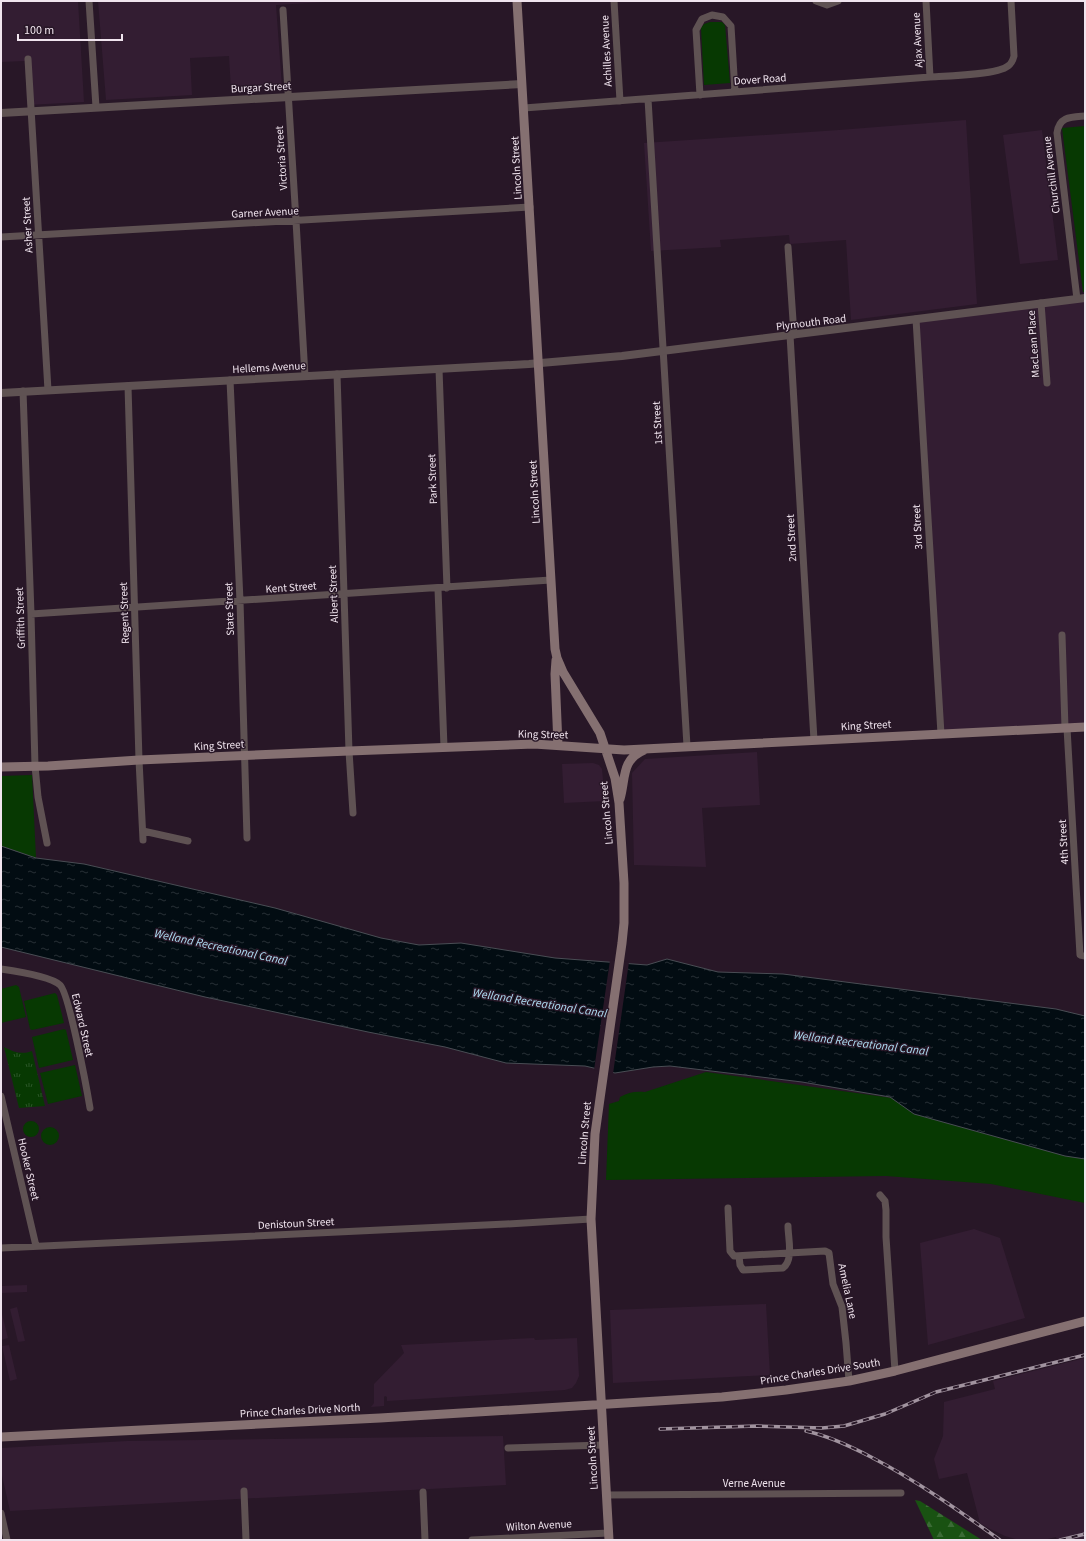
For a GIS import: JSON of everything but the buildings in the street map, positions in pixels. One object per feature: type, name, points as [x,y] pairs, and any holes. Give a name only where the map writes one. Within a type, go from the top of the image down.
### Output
[{"type":"main road","name":"Lincoln Street","points":[[517,1],[551,580],[557,658],[563,672],[600,733],[615,778],[619,803],[624,923],[601,1085],[594,1148],[591,1219],[608,1536]]},
{"type":"main road","points":[[557,658],[555,674],[558,745]]},
{"type":"main road","name":"King Street","points":[[1,767],[244,755],[534,744],[606,749],[648,749],[1085,727]]},
{"type":"main road","points":[[619,803],[627,765],[634,756],[648,749]]},
{"type":"main road","name":"Prince Charles Drive South","points":[[600,1404],[727,1396],[786,1390],[849,1381],[895,1371],[1085,1321]]},
{"type":"main road","name":"Prince Charles Drive North","points":[[1,1436],[380,1418],[600,1404]]},
{"type":"street","points":[[89,1],[96,107]]},
{"type":"street","name":"Achilles Avenue","points":[[614,1],[620,101]]},
{"type":"street","points":[[816,1],[826,5],[838,1]]},
{"type":"street","name":"Ajax Avenue","points":[[926,1],[930,77]]},
{"type":"street","name":"Dover Road","points":[[524,108],[997,71],[1008,66],[1012,62],[1014,56],[1012,1]]},
{"type":"street","name":"Victoria Street","points":[[282,10],[305,376]]},
{"type":"street","points":[[700,95],[696,30],[702,19],[712,15],[719,15],[731,26],[735,92]]},
{"type":"street","name":"Asher Street","points":[[28,59],[48,390]]},
{"type":"street","name":"Burgar Street","points":[[1,113],[522,84]]},
{"type":"street","name":"1st Street","points":[[648,99],[687,746]]},
{"type":"street","name":"Churchill Avenue","points":[[1081,299],[1057,133],[1058,126],[1062,120],[1085,116]]},
{"type":"street","name":"Garner Avenue","points":[[1,237],[530,207]]},
{"type":"street","name":"2nd Street","points":[[788,247],[814,740]]},
{"type":"street","name":"Plymouth Road","points":[[539,363],[622,356],[1081,299]]},
{"type":"street","name":"MacLean Place","points":[[1041,303],[1048,382]]},
{"type":"street","name":"3rd Street","points":[[916,320],[941,734]]},
{"type":"street","name":"Hellems Avenue","points":[[1,393],[539,363]]},
{"type":"street","name":"Park Street","points":[[439,369],[447,588]]},
{"type":"street","name":"Albert Street","points":[[337,374],[349,751],[353,813]]},
{"type":"street","name":"State Street","points":[[230,380],[240,601],[247,838]]},
{"type":"street","name":"Regent Street","points":[[128,386],[139,760],[143,840]]},
{"type":"street","name":"Griffith Street","points":[[23,391],[35,766],[38,797],[47,843]]},
{"type":"street","name":"Kent Street","points":[[31,614],[438,589],[551,580]]},
{"type":"street","points":[[438,589],[444,747]]},
{"type":"street","name":"4th Street","points":[[1062,635],[1066,728],[1083,955]]},
{"type":"street","points":[[143,831],[188,841]]},
{"type":"street","name":"Edward Street","points":[[1,969],[45,978],[60,984],[63,989],[71,1016],[90,1108]]},
{"type":"street","name":"Hooker Street","points":[[1,1096],[3,1116],[36,1246]]},
{"type":"street","points":[[880,1195],[885,1201],[886,1210],[886,1237],[895,1371]]},
{"type":"street","points":[[728,1208],[731,1252],[734,1256],[789,1253]]},
{"type":"street","name":"Denistoun Street","points":[[1,1248],[591,1219]]},
{"type":"street","points":[[740,1256],[740,1265],[742,1270],[778,1269],[786,1266],[789,1253],[788,1226]]},
{"type":"street","name":"Amelia Lane","points":[[789,1253],[825,1251],[829,1253],[833,1284],[842,1307],[849,1381]]},
{"type":"street","points":[[508,1448],[603,1445]]},
{"type":"street","points":[[244,1491],[246,1540]]},
{"type":"street","points":[[423,1492],[425,1540]]},
{"type":"street","name":"Verne Avenue","points":[[606,1495],[901,1493]]},
{"type":"street","points":[[1,1513],[7,1540]]},
{"type":"street","name":"Wilton Avenue","points":[[472,1540],[608,1536]]},
{"type":"shaded area","points":[[1,1],[78,1],[84,102],[27,105],[25,61],[1,62]]},
{"type":"shaded area","points":[[98,1],[342,1],[276,5],[282,87],[231,90],[229,56],[190,58],[192,95],[106,100]]},
{"type":"shaded area","points":[[966,120],[977,304],[851,320],[846,240],[790,244],[789,235],[720,240],[721,247],[651,251],[644,143]]},
{"type":"shaded area","points":[[1042,130],[1058,260],[1020,264],[1003,135]]},
{"type":"shaded area","points":[[1085,298],[1085,727],[941,734],[916,319]]},
{"type":"shaded area","points":[[757,752],[760,805],[702,808],[706,867],[634,865],[632,773],[645,759]]},
{"type":"shaded area","points":[[593,763],[599,765],[602,769],[605,801],[564,803],[562,764]]},
{"type":"shaded area","points":[[974,1229],[1000,1238],[1025,1318],[928,1345],[920,1243]]},
{"type":"shaded area","points":[[27,1285],[27,1292],[1,1293],[1,1286]]},
{"type":"shaded area","points":[[766,1304],[770,1375],[613,1383],[610,1310]]},
{"type":"shaded area","points":[[17,1307],[25,1341],[18,1342],[10,1309]]},
{"type":"shaded area","points":[[1,1310],[8,1338],[1,1340]]},
{"type":"shaded area","points":[[534,1338],[535,1340],[577,1338],[579,1376],[572,1388],[565,1390],[387,1401],[387,1397],[385,1396],[384,1406],[371,1407],[374,1403],[374,1384],[404,1353],[401,1345]]},
{"type":"shaded area","points":[[9,1345],[17,1379],[10,1381],[2,1346]]},
{"type":"shaded area","points":[[1085,1358],[1085,1540],[1057,1540],[1056,1537],[1044,1540],[1019,1540],[1005,1536],[990,1529],[980,1523],[967,1473],[939,1479],[934,1459],[943,1436],[944,1402],[995,1389],[993,1381]]},
{"type":"shaded area","points":[[503,1436],[506,1485],[10,1511],[1,1471],[1,1448],[127,1441]]},
{"type":"green space","points":[[710,22],[722,22],[725,25],[730,83],[704,85],[701,28],[704,24]]},
{"type":"green space","points":[[1085,126],[1085,292],[1083,292],[1062,128]]},
{"type":"green space","points":[[32,775],[36,858],[1,846],[1,776]]},
{"type":"green space","points":[[16,985],[19,987],[26,1017],[1,1023],[1,989]]},
{"type":"green space","points":[[55,993],[57,995],[64,1023],[32,1030],[30,1029],[24,1001]]},
{"type":"green space","points":[[64,1029],[66,1030],[73,1060],[39,1068],[32,1037]]},
{"type":"green space","points":[[4,1047],[25,1053],[32,1051],[45,1106],[19,1108]]},
{"type":"green space","points":[[75,1065],[82,1096],[48,1104],[40,1073]]},
{"type":"green space","points":[[706,1072],[1085,1125],[1085,1203],[991,1184],[886,1176],[606,1180],[609,1104],[619,1101],[620,1097],[629,1093],[645,1092]]},
{"type":"green space","points":[[31,1121],[38,1126],[39,1129],[34,1136],[31,1137],[24,1132],[23,1129],[28,1122]]},
{"type":"green space","points":[[46,1127],[54,1127],[59,1132],[57,1143],[54,1145],[46,1145],[41,1140],[41,1132]]},
{"type":"green space","points":[[915,1500],[920,1501],[982,1540],[934,1540]]},
{"type":"water","name":"Welland Recreational Canal","points":[[1,846],[36,858],[84,864],[275,908],[381,938],[419,945],[461,943],[555,958],[647,965],[667,959],[718,972],[783,974],[1056,1009],[1085,1016],[1085,1159],[1065,1156],[914,1114],[890,1097],[802,1082],[670,1066],[615,1073],[585,1066],[506,1063],[445,1047],[205,997],[1,947]]},
{"type":"pier","points":[[610,960],[629,962],[613,1074],[594,1070]]},
{"type":"railway","points":[[660,1429],[757,1426],[822,1428],[844,1426],[885,1414],[936,1392],[1085,1355]]},
{"type":"railway","points":[[806,1431],[839,1442],[888,1466],[937,1496],[1000,1540]]},
{"type":"railway","points":[[1060,1540],[1085,1534]]}]
